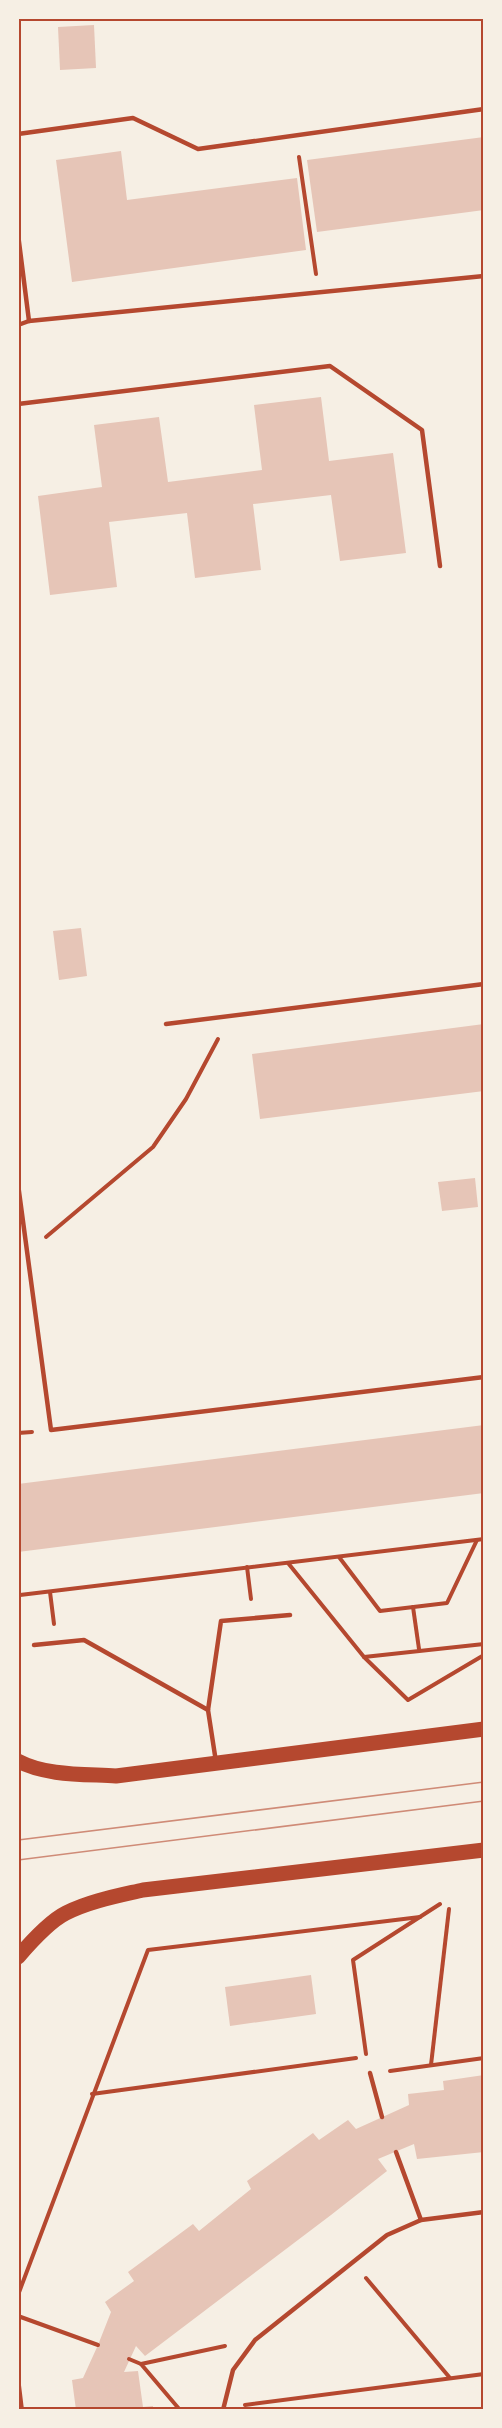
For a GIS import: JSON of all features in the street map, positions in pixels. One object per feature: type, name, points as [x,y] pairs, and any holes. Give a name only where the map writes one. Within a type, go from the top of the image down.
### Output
[{"type":"main road","points":[[18,1761],[27,1766],[74,1774],[116,1776],[484,1729]]},
{"type":"main road","points":[[18,1957],[28,1945],[65,1913],[103,1899],[143,1890],[484,1850]]},
{"type":"lane","points":[[18,134],[133,118],[198,149],[484,109]]},
{"type":"lane","points":[[18,234],[29,321]]},
{"type":"lane","points":[[18,325],[29,321],[484,276]]},
{"type":"lane","points":[[18,404],[330,366],[422,430],[441,566]]},
{"type":"lane","points":[[166,1024],[484,984]]},
{"type":"lane","points":[[18,1185],[51,1430],[484,1377]]},
{"type":"lane","points":[[217,1764],[208,1710],[221,1621],[290,1615]]},
{"type":"lane","points":[[34,1646],[84,1640],[208,1710]]},
{"type":"lane","points":[[370,2073],[382,2117]]},
{"type":"lane","points":[[396,2152],[421,2220]]},
{"type":"lane","points":[[223,2409],[233,2370],[255,2340],[387,2235],[421,2220],[484,2212]]},
{"type":"path","points":[[296,135],[318,292]]},
{"type":"path","points":[[27,1252],[153,1147],[186,1099],[230,1016]]},
{"type":"path","points":[[19,1594],[484,1539]]},
{"type":"path","points":[[339,1556],[380,1611],[447,1603],[477,1540]]},
{"type":"path","points":[[288,1563],[364,1657],[408,1700],[484,1655]]},
{"type":"path","points":[[247,1567],[253,1618]]},
{"type":"path","points":[[50,1592],[56,1643]]},
{"type":"path","points":[[414,1607],[419,1649]]},
{"type":"path","points":[[364,1657],[419,1649],[484,1644]]},
{"type":"path","points":[[92,2094],[366,2057],[353,1960],[440,1904]]},
{"type":"path","points":[[431,2065],[448,1909]]},
{"type":"path","points":[[18,2295],[148,1950],[420,1917]]},
{"type":"path","points":[[370,2073],[484,2058]]},
{"type":"path","points":[[353,2263],[451,2379]]},
{"type":"path","points":[[18,2316],[98,2345]]},
{"type":"path","points":[[141,2364],[255,2340]]},
{"type":"path","points":[[129,2359],[141,2364],[180,2410]]},
{"type":"path","points":[[223,2409],[484,2374]]},
{"type":"path","points":[[18,2377],[22,2410]]},
{"type":"building","points":[[94,25],[96,68],[60,70],[58,27]]},
{"type":"building","points":[[484,137],[484,210],[317,232],[307,160]]},
{"type":"building","points":[[121,151],[127,200],[297,178],[306,250],[72,282],[56,160]]},
{"type":"building","points":[[321,397],[329,461],[393,453],[406,553],[340,561],[331,495],[253,504],[261,570],[195,578],[187,513],[109,522],[117,587],[50,595],[38,496],[102,487],[94,425],[159,417],[168,482],[262,470],[254,405]]},
{"type":"building","points":[[81,928],[87,976],[59,980],[53,931]]},
{"type":"building","points":[[484,1024],[484,1091],[260,1119],[252,1054]]},
{"type":"building","points":[[475,1178],[478,1207],[442,1211],[438,1182]]},
{"type":"building","points":[[484,1425],[484,1493],[18,1552],[18,1484]]},
{"type":"building","points":[[311,1975],[316,2014],[230,2026],[225,1987]]},
{"type":"building","points":[[484,2075],[484,2152],[417,2159],[414,2144],[378,2159],[387,2171],[331,2215],[145,2356],[136,2346],[124,2372],[138,2371],[143,2407],[153,2406],[153,2410],[76,2410],[72,2380],[83,2378],[98,2345],[111,2312],[105,2302],[134,2281],[128,2272],[193,2224],[199,2231],[251,2189],[247,2181],[313,2133],[319,2140],[348,2120],[356,2129],[409,2105],[408,2094],[444,2090],[443,2081]]},
{"type":"tram line","points":[[18,1840],[484,1782]]},
{"type":"tram line","points":[[18,1860],[484,1801]]}]
